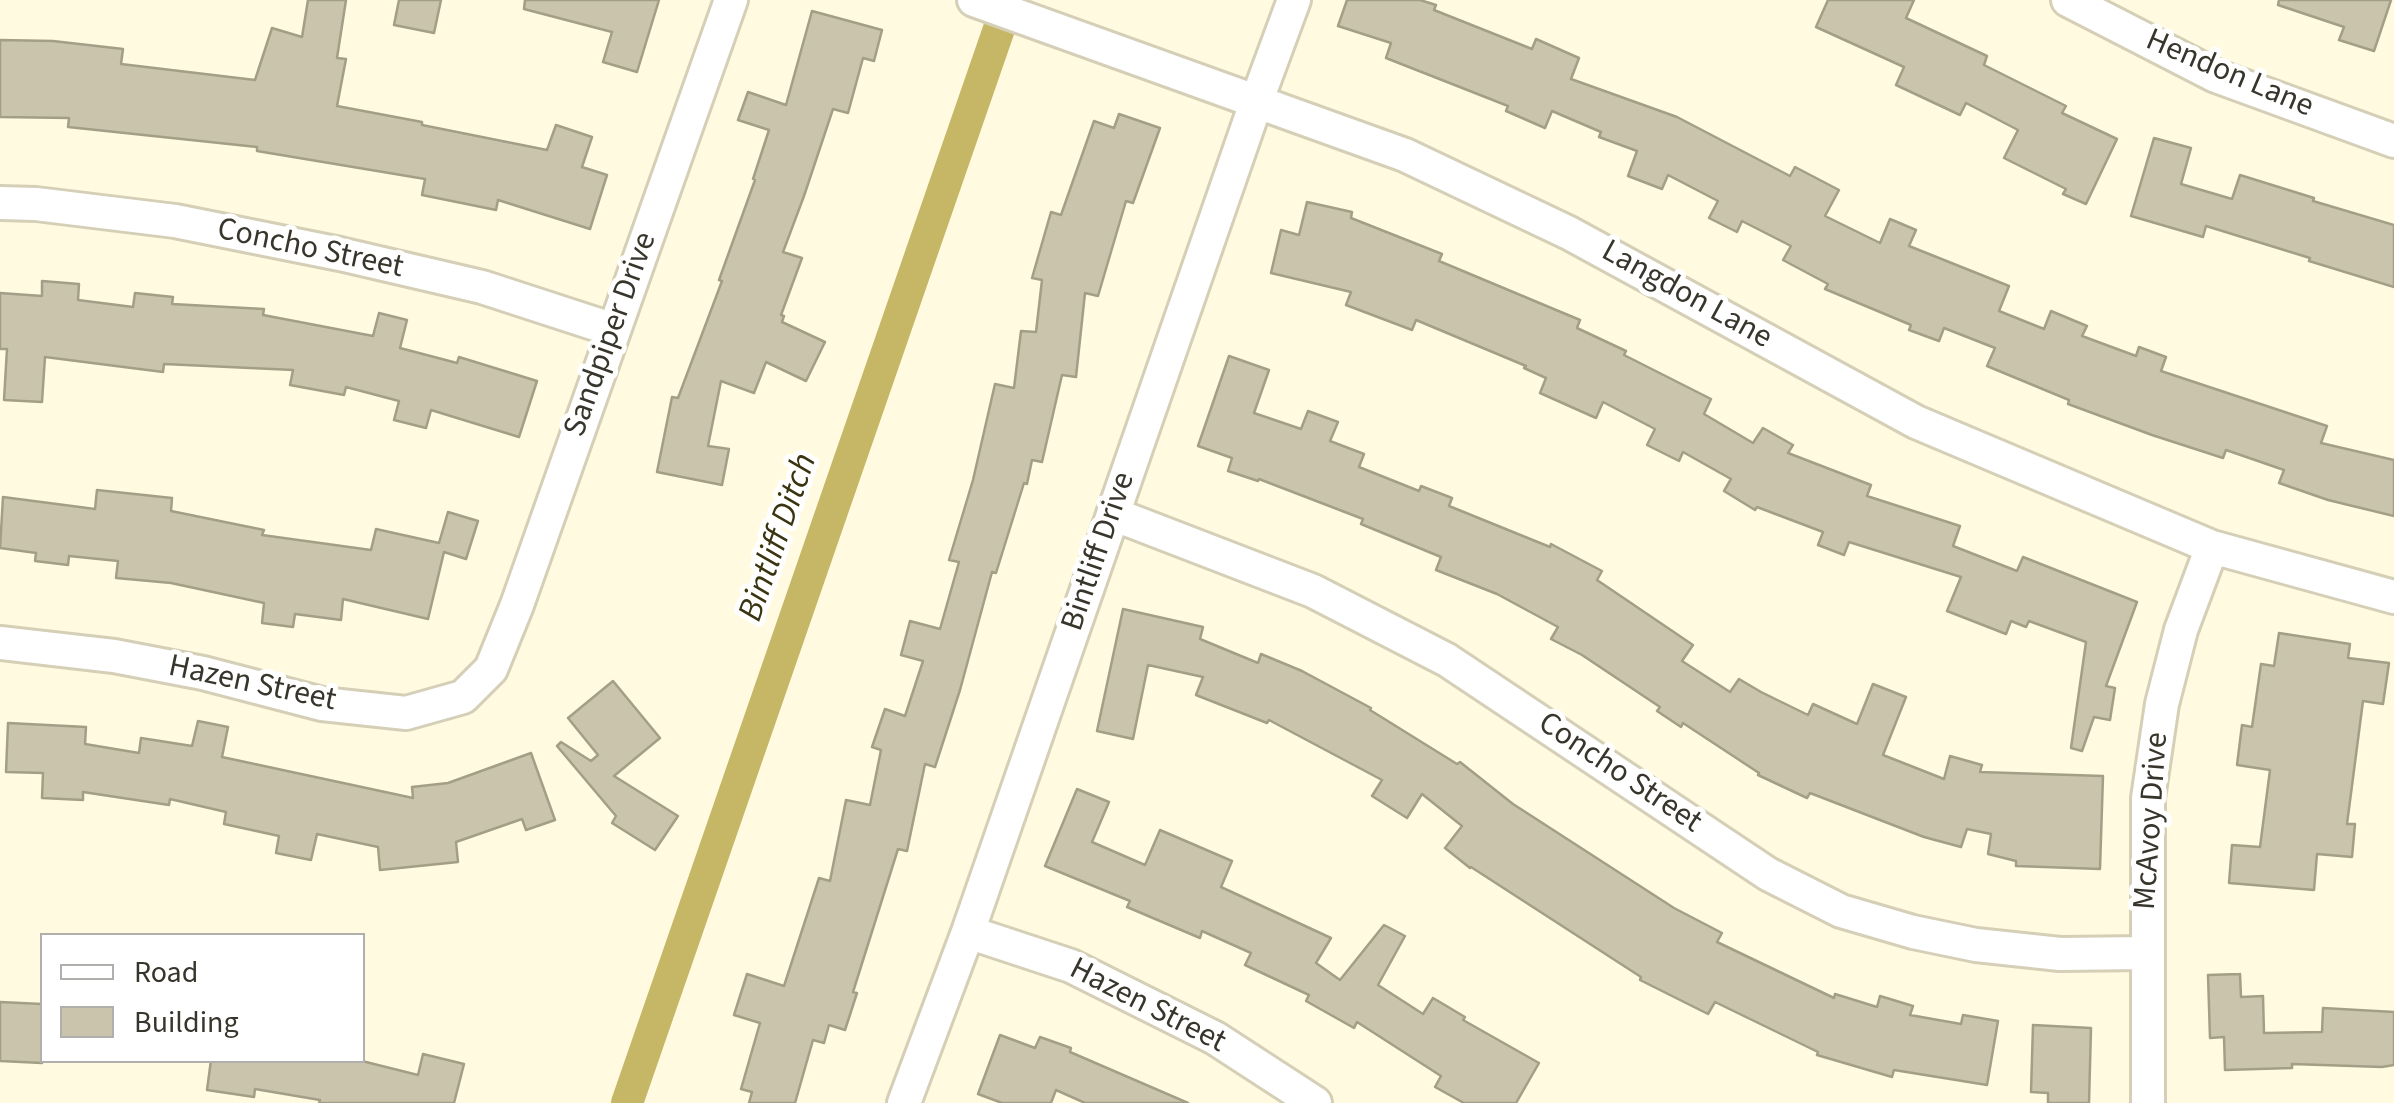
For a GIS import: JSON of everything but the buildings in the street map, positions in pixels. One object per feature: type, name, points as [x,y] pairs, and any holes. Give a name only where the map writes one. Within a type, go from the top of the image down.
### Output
[{"type":"street","name":"Sandpiper Drive","points":[[491,668],[731,0]]},
{"type":"street","name":"Langdon Lane","points":[[974,0],[1405,155],[1569,232],[1916,422],[2212,547],[2394,597]]},
{"type":"street","name":"Bintliff Drive","points":[[904,1103],[968,932],[1294,0]]},
{"type":"street","name":"Hendon Lane","points":[[2068,0],[2216,76],[2394,141]]},
{"type":"street","name":"Concho Street","points":[[0,203],[175,221],[340,254],[482,287],[614,330]]},
{"type":"street","name":"Concho Street","points":[[1113,514],[1313,592],[1448,660],[1768,874],[1841,911],[1976,945],[2060,954],[2146,953]]},
{"type":"street","name":"McAvoy Drive","points":[[2148,1103],[2148,798],[2162,704],[2182,630],[2212,547]]},
{"type":"street","name":"Hazen Street","points":[[0,642],[114,656],[203,673],[322,704],[406,713],[463,697],[491,668]]},
{"type":"street","name":"Hazen Street","points":[[968,932],[1071,966],[1215,1038],[1314,1103]]},
{"type":"waterway","name":"Bintliff Ditch","points":[[627,1103],[1009,0]]}]
